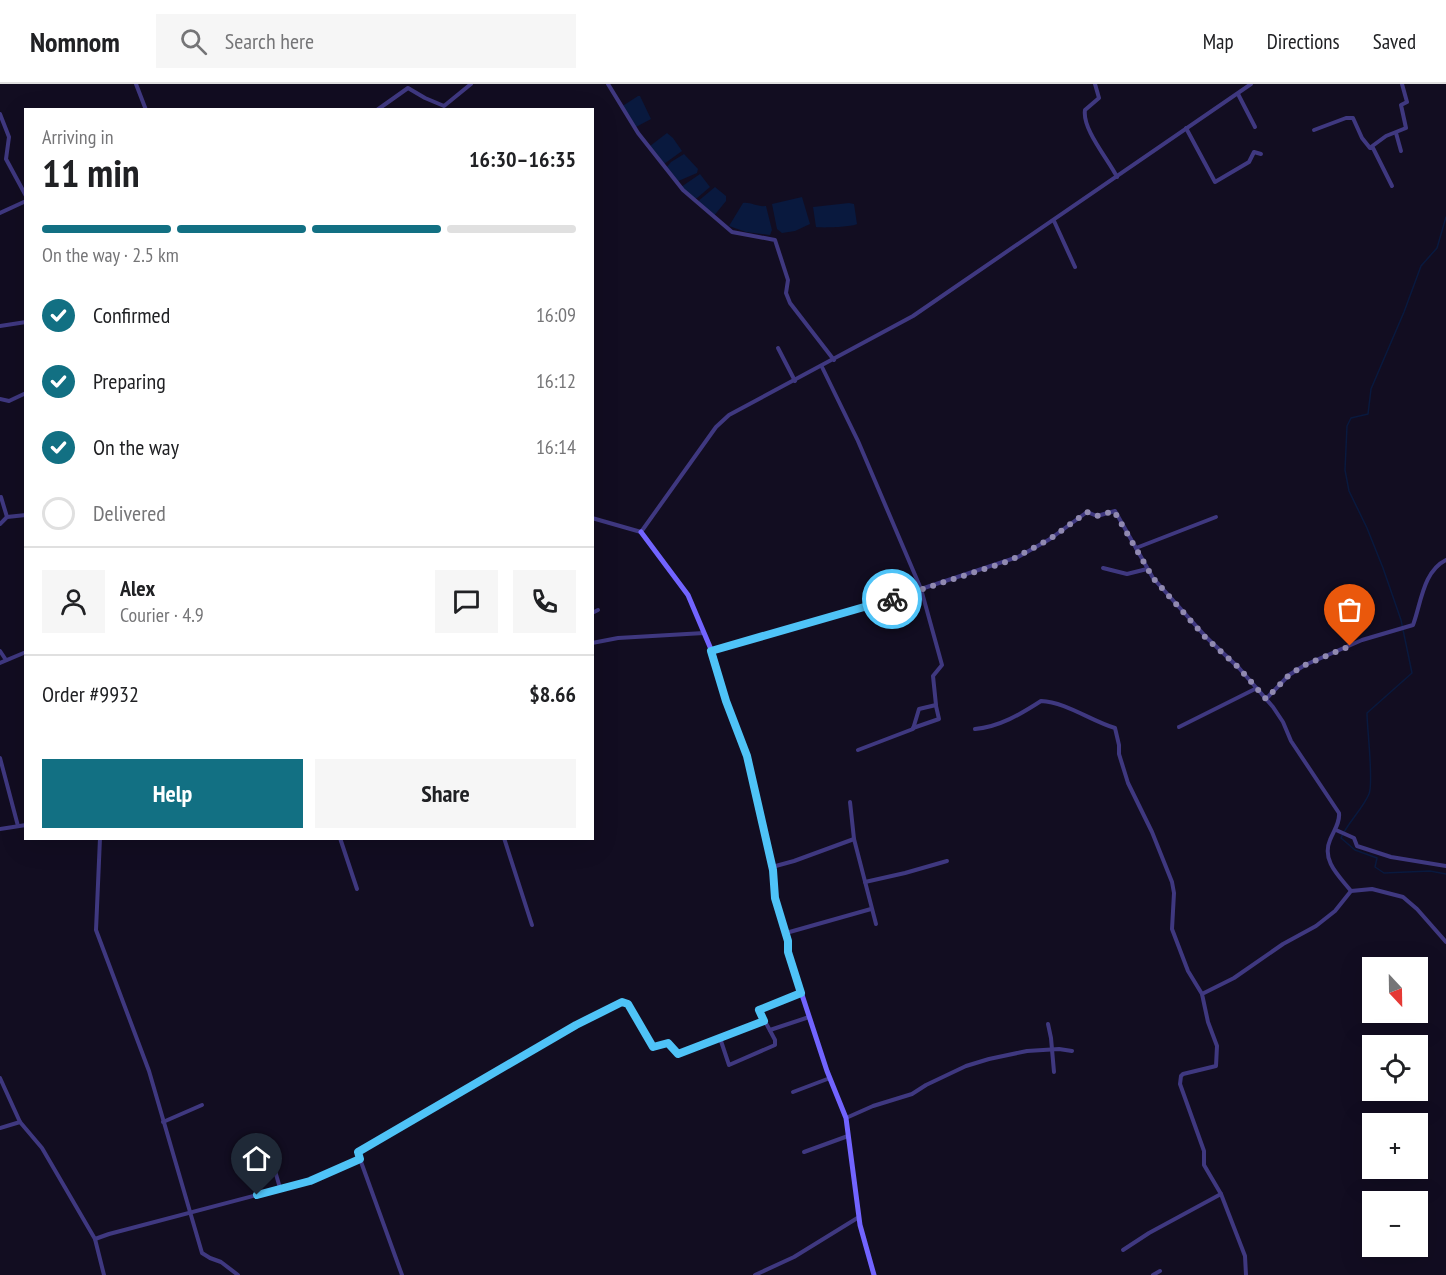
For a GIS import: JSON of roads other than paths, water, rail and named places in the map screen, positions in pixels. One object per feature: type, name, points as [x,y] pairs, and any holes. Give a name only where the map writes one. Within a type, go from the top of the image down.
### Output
[{"type":"street","points":[[136,84],[146,108]]},
{"type":"street","points":[[380,108],[408,88],[445,108],[471,84]]},
{"type":"street","points":[[608,84],[638,133],[683,190],[732,232],[775,240],[788,280],[786,293],[790,303],[834,360]]},
{"type":"street","points":[[1095,84],[1099,101],[1085,110],[1085,117],[1117,177]]},
{"type":"street","points":[[641,532],[716,427],[729,415],[913,316],[1251,84]]},
{"type":"street","points":[[1370,148],[1386,136],[1406,128],[1401,105],[1407,102],[1402,84]]},
{"type":"street","points":[[1238,94],[1255,127]]},
{"type":"street","points":[[0,114],[9,137],[6,159],[24,195]]},
{"type":"street","points":[[1314,130],[1346,118],[1353,118],[1362,138],[1370,148],[1373,148],[1380,159],[1392,186]]},
{"type":"street","points":[[1186,128],[1215,182],[1249,162],[1254,152],[1261,154]]},
{"type":"street","points":[[1396,133],[1401,151]]},
{"type":"street","points":[[0,213],[24,200]]},
{"type":"street","points":[[1054,221],[1075,267]]},
{"type":"street","points":[[0,326],[24,322]]},
{"type":"street","points":[[778,348],[795,381]]},
{"type":"street","points":[[822,367],[858,441],[921,589],[942,665],[934,673],[932,679],[939,719],[858,750]]},
{"type":"street","points":[[0,399],[9,401],[24,394]]},
{"type":"street","points":[[1,497],[7,517]]},
{"type":"street","points":[[711,651],[855,610],[1018,557],[1050,539],[1087,512],[1097,516],[1115,511],[1147,569],[1206,638],[1257,688],[1283,722],[1291,741],[1339,813],[1340,819],[1328,846],[1328,857],[1331,866],[1351,891]]},
{"type":"street","points":[[0,524],[7,517],[24,515]]},
{"type":"street","points":[[1136,548],[1216,517]]},
{"type":"street","points":[[594,519],[641,532],[688,595],[711,651],[726,701],[747,756],[772,867],[775,898],[788,941],[788,952],[830,1078],[846,1118],[860,1217],[874,1275]]},
{"type":"street","points":[[1266,699],[1289,675],[1305,665],[1362,640],[1413,625],[1425,586],[1435,567],[1446,560]]},
{"type":"street","points":[[1103,568],[1127,573],[1147,569]]},
{"type":"street","points":[[594,612],[598,610]]},
{"type":"street","points":[[594,643],[618,638],[704,633]]},
{"type":"street","points":[[0,651],[6,660]]},
{"type":"street","points":[[0,663],[24,653]]},
{"type":"street","points":[[1179,727],[1257,688]]},
{"type":"street","points":[[975,729],[993,726],[1033,708],[1041,701],[1048,701],[1097,723],[1115,728],[1119,754],[1128,783],[1152,832],[1172,882],[1174,893],[1172,929],[1188,971],[1202,994],[1208,1022],[1217,1046],[1216,1065],[1183,1074],[1180,1084],[1204,1151],[1203,1162],[1221,1194],[1245,1256],[1246,1275]]},
{"type":"street","points":[[913,729],[918,709],[936,705]]},
{"type":"street","points":[[0,759],[18,826]]},
{"type":"street","points":[[850,802],[854,839],[876,924]]},
{"type":"street","points":[[0,830],[24,825]]},
{"type":"street","points":[[1336,830],[1354,838],[1357,846],[1391,857],[1446,866]]},
{"type":"street","points":[[772,867],[854,839]]},
{"type":"street","points":[[100,840],[96,930],[148,1071],[202,1253],[221,1262],[238,1275]]},
{"type":"street","points":[[341,840],[357,889]]},
{"type":"street","points":[[505,840],[532,925]]},
{"type":"street","points":[[865,882],[947,861]]},
{"type":"street","points":[[1202,994],[1234,978],[1283,944],[1316,926],[1335,911],[1351,891],[1372,889],[1403,897],[1417,909],[1446,942]]},
{"type":"street","points":[[786,933],[872,909]]},
{"type":"street","points":[[720,1039],[729,1065],[775,1046],[775,1040],[759,1010],[801,993]]},
{"type":"street","points":[[402,1275],[358,1152],[576,1025],[622,1002],[628,1004],[655,1048],[668,1043],[678,1054],[764,1021]]},
{"type":"street","points":[[770,1030],[810,1017]]},
{"type":"street","points":[[1048,1024],[1054,1072]]},
{"type":"street","points":[[846,1118],[873,1106],[912,1094],[966,1066],[1027,1051],[1072,1051]]},
{"type":"street","points":[[0,1078],[20,1122],[42,1148],[95,1239],[104,1275]]},
{"type":"street","points":[[793,1092],[830,1078]]},
{"type":"street","points":[[163,1122],[202,1105]]},
{"type":"street","points":[[0,1128],[20,1122]]},
{"type":"street","points":[[804,1152],[849,1135]]},
{"type":"street","points":[[266,1140],[280,1188]]},
{"type":"street","points":[[95,1239],[310,1181],[360,1159]]},
{"type":"street","points":[[1123,1250],[1143,1236],[1221,1194]]},
{"type":"street","points":[[755,1275],[794,1257],[860,1217]]},
{"type":"street","points":[[1153,1275],[1160,1271]]},
{"type":"water","points":[[638,96],[651,119],[634,128],[621,107]]},
{"type":"water","points":[[667,133],[682,151],[664,164],[650,146]]},
{"type":"water","points":[[684,154],[698,169],[697,173],[676,182],[666,168]]},
{"type":"water","points":[[700,174],[710,187],[697,198],[691,198],[681,187]]},
{"type":"water","points":[[715,187],[726,196],[726,201],[713,217],[697,202]]},
{"type":"water","points":[[802,197],[810,224],[795,231],[782,233],[777,229],[772,204]]},
{"type":"water","points":[[743,203],[766,206],[772,230],[770,235],[746,232],[729,226]]},
{"type":"water","points":[[854,204],[857,224],[843,227],[816,227],[813,207]]},
{"type":"waterway","points":[[1446,217],[1437,248],[1421,266],[1371,389],[1368,414],[1351,418],[1347,426],[1345,470],[1349,491],[1383,568],[1401,620],[1412,673],[1367,713],[1371,768],[1369,794],[1341,838],[1355,850],[1377,858],[1375,867],[1384,873],[1430,871],[1446,874]]}]
